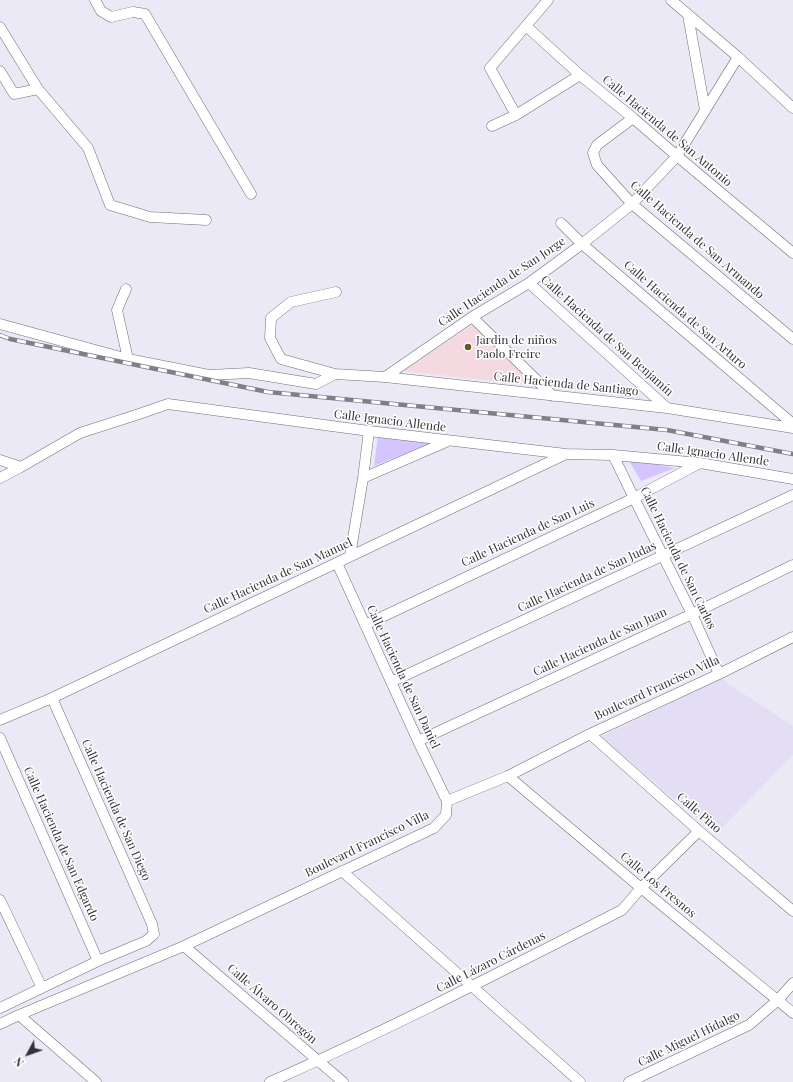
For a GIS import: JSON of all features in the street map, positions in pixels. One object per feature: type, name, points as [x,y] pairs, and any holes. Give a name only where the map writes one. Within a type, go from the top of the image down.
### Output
[{"type":"street","points":[[95,0],[101,11],[111,17],[133,12],[145,14],[251,194]]},
{"type":"street","points":[[516,115],[490,68],[548,0]]},
{"type":"street","points":[[671,0],[738,57],[793,108]]},
{"type":"street","points":[[688,15],[705,110]]},
{"type":"street","name":"Calle Hacienda de San Antonio","points":[[526,26],[580,75],[793,253]]},
{"type":"street","points":[[0,27],[38,89],[88,148],[110,205],[150,216],[206,220]]},
{"type":"street","name":"Calle Hacienda de San Jorge","points":[[385,377],[472,318],[528,283],[582,244],[632,204],[677,156],[738,57]]},
{"type":"street","points":[[0,70],[14,94],[38,89]]},
{"type":"street","points":[[492,126],[516,115],[580,75]]},
{"type":"street","name":"Calle Hacienda de San Armando","points":[[633,118],[597,145],[592,153],[597,165],[632,204],[793,339]]},
{"type":"street","name":"Calle Hacienda de San Arturo","points":[[561,223],[582,244],[793,424]]},
{"type":"street","name":"Calle Hacienda de San Benjamín","points":[[528,283],[667,408]]},
{"type":"street","points":[[126,289],[118,310],[128,359]]},
{"type":"street","name":"Calle Hacienda de Santiago","points":[[336,292],[291,302],[271,318],[270,338],[281,358],[335,374],[385,377],[667,408],[793,428]]},
{"type":"street","points":[[472,318],[553,396]]},
{"type":"street","points":[[0,324],[128,359],[209,375],[249,373],[316,384],[335,374]]},
{"type":"street","name":"Calle Ignacio Allende","points":[[0,478],[80,432],[168,404],[447,441],[566,454],[613,454],[700,463],[793,479]]},
{"type":"street","points":[[350,556],[364,478],[369,431]]},
{"type":"street","points":[[364,478],[447,441]]},
{"type":"street","name":"Calle Hacienda de San Manuel","points":[[0,720],[52,698],[566,454]]},
{"type":"street","name":"Calle Hacienda de San Carlos","points":[[613,454],[692,614],[719,674]]},
{"type":"street","points":[[0,460],[21,467]]},
{"type":"street","name":"Calle Hacienda de San Luis","points":[[365,625],[634,498],[700,463]]},
{"type":"street","name":"Calle Hacienda de San Judas","points":[[391,682],[793,495]]},
{"type":"street","name":"Calle Hacienda de San Daniel","points":[[337,563],[447,802]]},
{"type":"street","name":"Calle Hacienda de San Juan","points":[[418,741],[793,566]]},
{"type":"street","name":"Boulevard Francisco Villa","points":[[0,1024],[184,946],[434,828],[446,815],[447,802],[508,776],[590,734],[719,674],[793,637]]},
{"type":"street","name":"Calle Hacienda de San Diego","points":[[52,698],[152,924],[154,934],[146,941],[98,961]]},
{"type":"street","name":"Calle Pino","points":[[590,734],[699,831],[793,911]]},
{"type":"street","name":"Calle Hacienda de San Edgardo","points":[[0,738],[98,961]]},
{"type":"street","name":"Calle Los Fresnos","points":[[508,776],[793,1013]]},
{"type":"street","name":"Calle Lázaro Cárdenas","points":[[270,1082],[318,1061],[472,987],[622,910],[641,888],[699,831]]},
{"type":"street","points":[[342,871],[580,1082]]},
{"type":"street","points":[[0,900],[42,988]]},
{"type":"street","name":"Calle Álvaro Obregón","points":[[184,946],[343,1082]]},
{"type":"street","points":[[0,1008],[98,961]]},
{"type":"street","name":"Calle Miguel Hidalgo","points":[[630,1082],[749,1025],[778,1000],[793,983]]},
{"type":"street","points":[[19,1015],[96,1082]]},
{"type":"shaded area","name":"Jardin de niños Paolo Freire","points":[[473,324],[538,386],[404,371]]},
{"type":"shaded area","points":[[378,435],[431,443],[374,466]]},
{"type":"shaded area","points":[[628,459],[675,468],[641,481]]},
{"type":"shaded area","points":[[722,678],[730,685],[793,726],[793,755],[716,834],[601,737]]},
{"type":"railway","points":[[0,335],[10,339],[268,392],[667,430],[793,454]]},
{"type":"place","name":"Jardin de niños Paolo Freire","points":[[468,347]]}]
